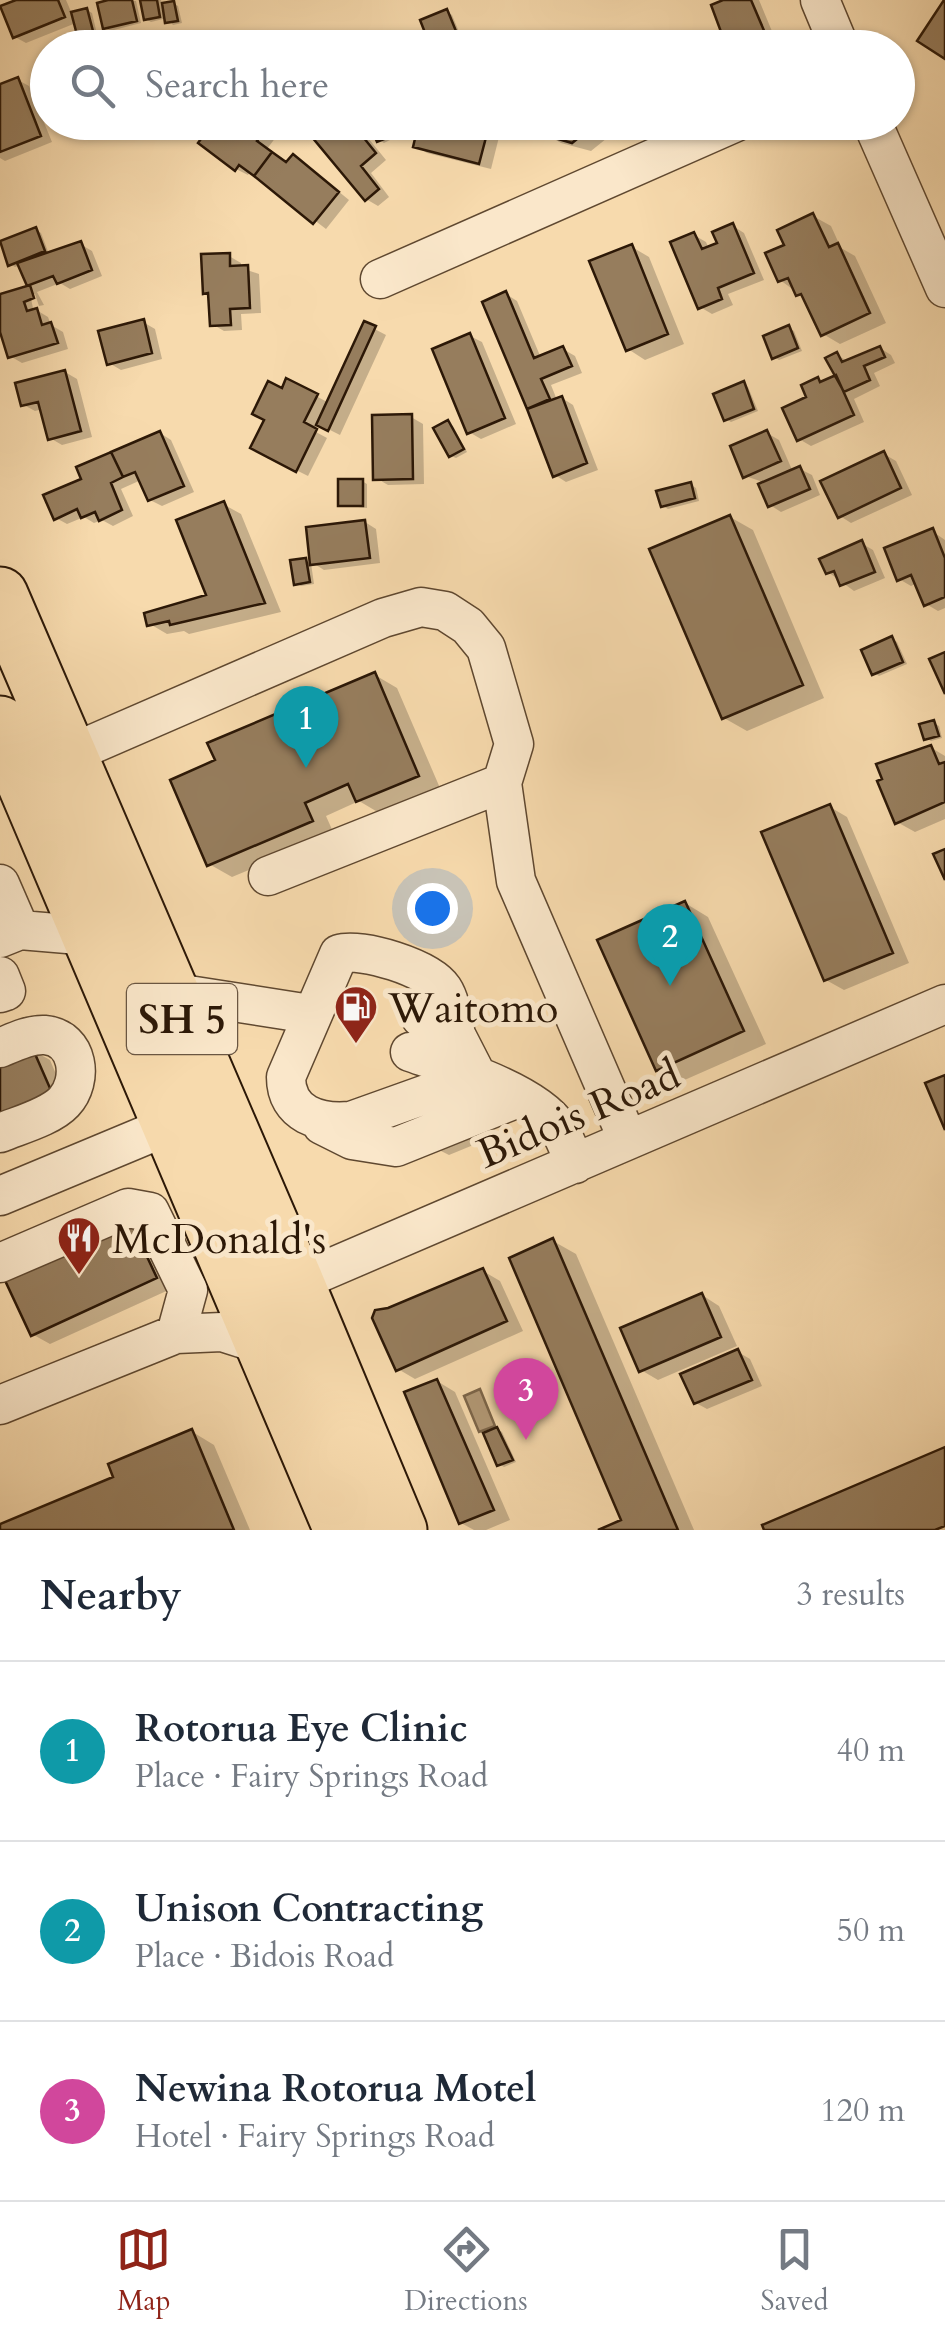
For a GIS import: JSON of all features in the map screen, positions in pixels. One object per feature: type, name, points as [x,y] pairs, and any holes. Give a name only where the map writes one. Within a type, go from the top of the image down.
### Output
[{"type":"highway","name":"SH 5","points":[[0,595],[169,992],[196,1115],[270,1311],[342,1530]]},
{"type":"highway","points":[[0,672],[5,701],[0,724]]},
{"type":"highway","name":"SH 5","points":[[0,724],[90,936],[196,1115]]},
{"type":"highway","name":"SH 5","points":[[270,1311],[398,1530]]},
{"type":"street","points":[[820,0],[832,30]]},
{"type":"street","points":[[380,279],[695,140]]},
{"type":"street","points":[[880,140],[945,288]]},
{"type":"street","points":[[70,754],[383,618],[421,606],[445,611],[468,626],[486,648],[514,744],[502,783],[516,881],[628,1140]]},
{"type":"street","points":[[268,876],[502,783]]},
{"type":"street","points":[[0,884],[10,934],[90,936]]},
{"type":"street","points":[[518,1098],[396,1148],[419,1076],[434,980],[363,952],[339,954],[286,1077],[286,1086],[298,1109],[311,1118],[330,1123],[419,1076],[518,1098],[536,1105],[558,1127],[575,1164]]},
{"type":"street","points":[[0,976],[6,991],[0,994]]},
{"type":"street","points":[[169,992],[311,1014]]},
{"type":"street","name":"Bidois Road","points":[[270,1311],[575,1164],[945,1004]]},
{"type":"street","points":[[0,1048],[27,1037],[48,1035],[67,1044],[76,1063],[76,1084],[65,1101],[0,1133]]},
{"type":"street","points":[[0,1196],[196,1115]]},
{"type":"street","points":[[0,1263],[128,1208],[150,1212],[188,1290],[176,1334]]},
{"type":"street","points":[[14,1400],[176,1334],[222,1332],[270,1311]]},
{"type":"shaded area","points":[[480,1389],[495,1426],[479,1432],[464,1396]]},
{"type":"building","points":[[16,0],[58,0],[65,17],[13,38],[0,6]]},
{"type":"building","points":[[132,0],[137,21],[103,29],[97,3]]},
{"type":"building","points":[[140,0],[157,0],[160,17],[144,20]]},
{"type":"building","points":[[723,0],[751,0],[764,30],[720,30],[711,5]]},
{"type":"building","points":[[945,0],[945,59],[917,41]]},
{"type":"building","points":[[174,1],[178,21],[165,23],[162,3]]},
{"type":"building","points":[[87,8],[93,30],[76,30],[71,12]]},
{"type":"building","points":[[447,9],[456,30],[424,30],[420,20]]},
{"type":"building","points":[[18,77],[30,108],[31,140],[0,152],[0,84]]},
{"type":"building","points":[[258,140],[272,152],[254,176],[239,165],[235,171],[198,143]]},
{"type":"building","points":[[314,140],[366,140],[376,153],[361,166],[379,189],[365,201]]},
{"type":"building","points":[[415,140],[485,140],[479,164],[413,147]]},
{"type":"building","points":[[272,152],[286,162],[293,154],[339,192],[313,224],[254,176]]},
{"type":"building","points":[[813,213],[829,247],[838,243],[870,313],[821,336],[801,294],[796,296],[788,278],[778,282],[765,253],[784,245],[777,230]]},
{"type":"building","points":[[733,223],[754,273],[718,288],[722,299],[698,309],[670,242],[694,232],[702,249],[717,243],[712,232]]},
{"type":"building","points":[[36,227],[45,251],[8,266],[0,241]]},
{"type":"building","points":[[81,241],[92,270],[57,284],[53,276],[27,286],[17,263]]},
{"type":"building","points":[[632,244],[668,334],[626,351],[589,261]]},
{"type":"building","points":[[230,253],[230,266],[248,265],[250,308],[230,309],[231,325],[210,326],[201,254]]},
{"type":"building","points":[[30,285],[34,298],[24,302],[27,311],[37,308],[42,325],[51,322],[58,343],[8,358],[0,332],[0,294]]},
{"type":"building","points":[[506,291],[534,358],[563,346],[572,366],[541,379],[550,399],[527,409],[482,302]]},
{"type":"building","points":[[144,319],[152,353],[107,365],[98,331]]},
{"type":"building","points":[[364,321],[376,326],[328,431],[316,425]]},
{"type":"building","points":[[789,325],[798,348],[772,359],[763,336]]},
{"type":"building","points":[[470,333],[505,418],[467,434],[432,349]]},
{"type":"building","points":[[880,346],[885,357],[864,366],[870,380],[844,392],[825,358],[837,352],[842,362]]},
{"type":"building","points":[[65,370],[81,431],[48,440],[38,402],[21,406],[15,383]]},
{"type":"building","points":[[836,375],[854,415],[797,441],[782,408],[806,397],[801,385],[818,377],[820,382]]},
{"type":"building","points":[[286,378],[318,394],[304,422],[317,429],[296,472],[250,448],[264,420],[252,414],[268,381],[282,388]]},
{"type":"building","points":[[744,381],[754,409],[724,421],[713,394]]},
{"type":"building","points":[[562,396],[587,463],[553,477],[527,409]]},
{"type":"building","points":[[412,414],[413,479],[373,480],[372,415]]},
{"type":"building","points":[[448,420],[464,449],[449,457],[433,428]]},
{"type":"building","points":[[767,430],[781,461],[743,478],[730,446]]},
{"type":"building","points":[[160,431],[184,486],[148,501],[135,472],[123,477],[111,452]]},
{"type":"building","points":[[884,451],[901,488],[838,518],[820,481]]},
{"type":"building","points":[[111,452],[123,477],[111,483],[122,510],[99,521],[95,512],[81,518],[77,509],[54,520],[43,495],[81,479],[76,467]]},
{"type":"building","points":[[800,466],[810,489],[768,507],[758,484]]},
{"type":"building","points":[[338,479],[363,479],[363,506],[338,506]]},
{"type":"building","points":[[691,482],[695,498],[661,507],[656,491]]},
{"type":"building","points":[[224,501],[265,603],[170,625],[169,621],[147,626],[144,613],[206,595],[176,520]]},
{"type":"building","points":[[730,515],[803,685],[722,719],[649,549]]},
{"type":"building","points":[[365,520],[370,558],[310,565],[306,527]]},
{"type":"building","points":[[933,528],[945,558],[945,597],[924,606],[911,575],[897,581],[884,548]]},
{"type":"building","points":[[862,540],[875,572],[840,586],[834,571],[826,574],[819,559]]},
{"type":"building","points":[[306,558],[310,582],[294,585],[290,560]]},
{"type":"building","points":[[892,636],[903,662],[872,675],[861,650]]},
{"type":"building","points":[[945,652],[945,694],[929,659]]},
{"type":"building","points":[[375,672],[419,776],[356,802],[348,784],[305,803],[313,821],[207,866],[170,780],[215,760],[207,743]]},
{"type":"building","points":[[934,720],[939,736],[924,740],[919,724]]},
{"type":"building","points":[[931,745],[939,764],[945,762],[945,802],[895,824],[877,781],[882,779],[876,764]]},
{"type":"building","points":[[830,804],[893,953],[824,981],[761,832]]},
{"type":"building","points":[[945,849],[945,880],[933,854]]},
{"type":"building","points":[[685,901],[744,1031],[656,1071],[597,940]]},
{"type":"building","points":[[32,1047],[53,1095],[0,1117],[0,1060]]},
{"type":"building","points":[[945,1075],[945,1130],[925,1083]]},
{"type":"building","name":"McDonald's","points":[[128,1216],[157,1278],[31,1336],[2,1274]]},
{"type":"building","points":[[553,1238],[678,1530],[598,1530],[621,1520],[509,1258]]},
{"type":"building","points":[[483,1268],[507,1321],[396,1371],[372,1318],[375,1310]]},
{"type":"building","points":[[702,1293],[721,1337],[639,1372],[620,1328]]},
{"type":"building","points":[[738,1349],[752,1380],[694,1404],[680,1374]]},
{"type":"building","points":[[437,1379],[494,1510],[459,1524],[404,1392]]},
{"type":"building","points":[[497,1427],[513,1460],[497,1466],[483,1433]]},
{"type":"building","points":[[192,1429],[234,1530],[0,1530],[0,1524],[113,1477],[108,1464]]},
{"type":"building","points":[[945,1447],[945,1526],[935,1530],[764,1530],[762,1525]]},
{"type":"place","name":"Rotorua Eye Clinic","points":[[306,768]]},
{"type":"place","name":"Unison Contracting","points":[[670,986]]},
{"type":"place","name":"Waitomo","points":[[356,1045]]},
{"type":"place","name":"McDonald's","points":[[79,1276]]},
{"type":"place","name":"Newina Rotorua Motel","points":[[526,1440]]}]
